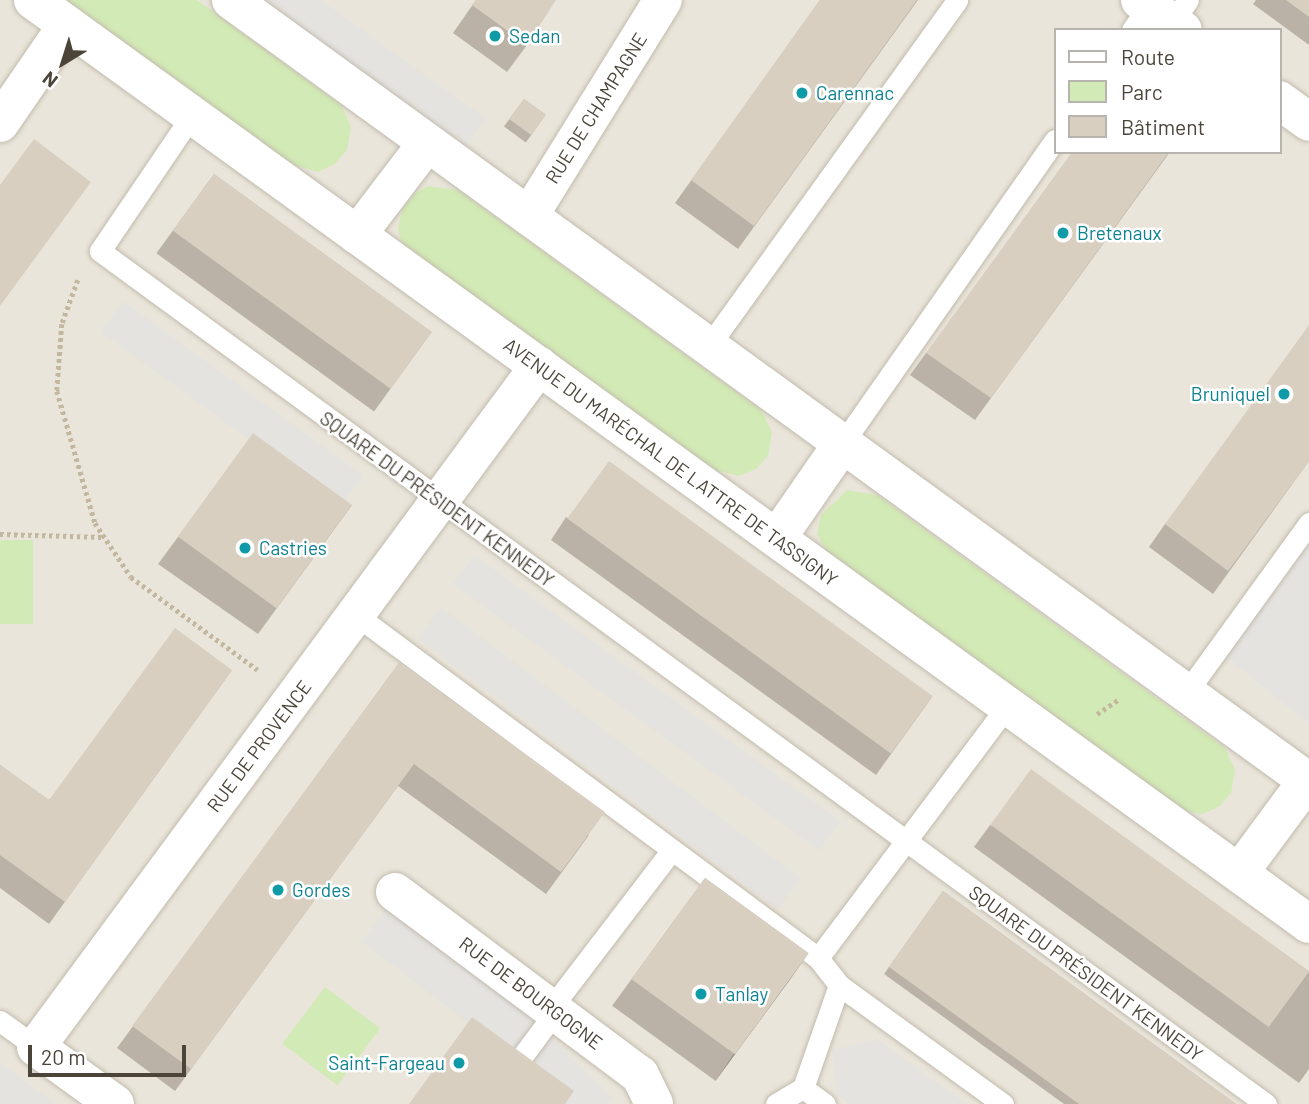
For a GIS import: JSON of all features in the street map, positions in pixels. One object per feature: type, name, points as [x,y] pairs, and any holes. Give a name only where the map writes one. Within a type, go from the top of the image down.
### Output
[{"type":"street","name":"AVENUE DU MARÉCHAL DE LATTRE DE TASSIGNY","points":[[33,0],[1309,924]]},
{"type":"street","points":[[231,0],[1308,780],[1239,873]]},
{"type":"street","name":"RUE DE CHAMPAGNE","points":[[529,216],[663,0]]},
{"type":"street","points":[[0,123],[67,25]]},
{"type":"street","points":[[1281,101],[1309,122]]},
{"type":"street","points":[[357,235],[427,143]]},
{"type":"street","name":"RUE DE PROVENCE","points":[[36,1047],[539,366]]},
{"type":"street","points":[[777,538],[842,444]]},
{"type":"street","name":"RUE DE BOURGOGNE","points":[[395,892],[639,1075],[654,1104]]},
{"type":"street","points":[[36,1047],[116,1104]]},
{"type":"lane","points":[[708,347],[957,0]]},
{"type":"lane","points":[[100,251],[192,115]]},
{"type":"lane","points":[[842,444],[1054,141]]},
{"type":"lane","name":"SQUARE DU PRÉSIDENT KENNEDY","points":[[100,251],[1266,1104]]},
{"type":"lane","points":[[1186,693],[1309,523]]},
{"type":"lane","points":[[356,615],[818,958],[839,985],[1003,1104]]},
{"type":"lane","points":[[818,958],[907,843],[1008,705]]},
{"type":"lane","points":[[518,1062],[553,1010],[672,850]]},
{"type":"lane","points":[[776,1104],[803,1088],[839,985]]},
{"type":"lane","points":[[0,1021],[36,1047]]},
{"type":"lane","points":[[803,1088],[825,1104]]},
{"type":"path","points":[[100,251],[72,288],[62,324],[57,391],[95,523],[131,577],[296,697]]},
{"type":"path","points":[[0,534],[104,537]]},
{"type":"path","points":[[1060,744],[1070,733],[1139,686],[1152,668]]},
{"type":"shaded area","points":[[0,0],[1309,0],[1309,1104],[0,1104]]},
{"type":"shaded area","points":[[268,0],[321,0],[486,119],[464,148],[265,5]]},
{"type":"shaded area","points":[[123,301],[363,476],[341,506],[101,332]]},
{"type":"shaded area","points":[[1309,543],[1309,724],[1227,658]]},
{"type":"shaded area","points":[[474,555],[840,821],[819,850],[453,584]]},
{"type":"shaded area","points":[[441,607],[801,878],[778,910],[418,638]]},
{"type":"shaded area","points":[[387,907],[526,1012],[613,1099],[607,1104],[557,1104],[497,1045],[362,942]]},
{"type":"shaded area","points":[[877,1039],[967,1104],[849,1104],[837,1095],[832,1050]]},
{"type":"shaded area","points":[[0,1063],[53,1102],[52,1104],[0,1104]]},
{"type":"green space","points":[[61,0],[197,0],[341,105],[351,127],[347,150],[335,164],[318,172],[287,163]]},
{"type":"green space","points":[[428,186],[458,190],[761,410],[772,432],[768,456],[756,469],[739,476],[707,468],[402,245],[398,229],[402,210],[414,194]]},
{"type":"green space","points":[[847,490],[877,495],[1225,748],[1235,770],[1231,793],[1220,806],[1203,814],[1184,811],[833,563],[817,534],[821,515]]},
{"type":"green space","points":[[0,540],[33,540],[33,624],[0,624]]},
{"type":"green space","points":[[325,987],[380,1029],[337,1085],[282,1044]]},
{"type":"building","points":[[476,0],[556,0],[527,45],[472,5]]},
{"type":"building","name":"Carennac","points":[[820,0],[917,0],[754,226],[691,180]]},
{"type":"building","points":[[1286,0],[1309,0],[1309,17]]},
{"type":"building","points":[[524,99],[546,115],[531,135],[509,119]]},
{"type":"building","points":[[34,139],[91,182],[0,306],[0,185]]},
{"type":"building","name":"Bretenaux","points":[[1071,154],[1168,154],[991,398],[926,353]]},
{"type":"building","points":[[214,174],[432,332],[390,389],[173,231]]},
{"type":"building","name":"Bruniquel","points":[[1309,325],[1309,461],[1228,571],[1165,524]]},
{"type":"building","name":"Castries","points":[[253,433],[352,505],[276,608],[178,537]]},
{"type":"building","points":[[609,461],[933,696],[891,754],[567,518]]},
{"type":"building","points":[[175,628],[232,670],[65,902],[0,855],[0,765],[49,800]]},
{"type":"building","name":"Gordes","points":[[399,663],[605,812],[561,872],[414,764],[191,1069],[132,1026]]},
{"type":"building","points":[[1031,769],[1309,971],[1269,1027],[990,825]]},
{"type":"building","name":"Tanlay","points":[[705,878],[809,953],[735,1054],[632,979]]},
{"type":"building","points":[[943,891],[1236,1104],[1079,1104],[889,967]]},
{"type":"building","points":[[472,1017],[574,1091],[565,1104],[409,1104]]},
{"type":"place","name":"Sedan","points":[[495,36]]},
{"type":"place","name":"Carennac","points":[[802,93]]},
{"type":"place","name":"Bretenaux","points":[[1063,233]]},
{"type":"place","name":"Bruniquel","points":[[1284,394]]},
{"type":"place","name":"Castries","points":[[245,548]]},
{"type":"place","name":"Gordes","points":[[278,890]]},
{"type":"place","name":"Tanlay","points":[[701,994]]},
{"type":"place","name":"Saint-Fargeau","points":[[459,1063]]}]
